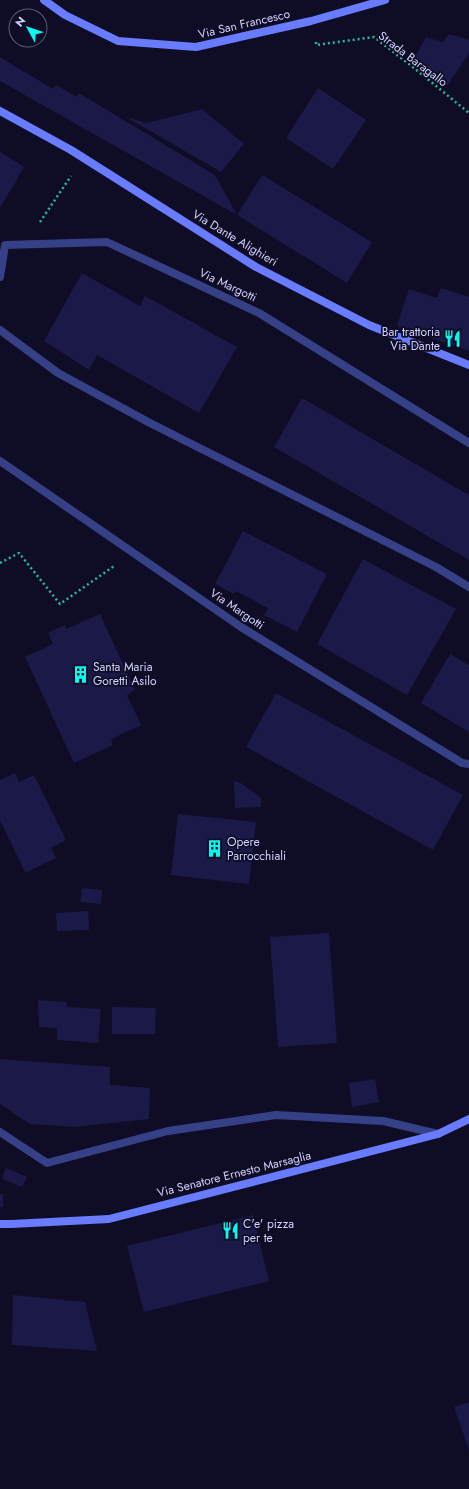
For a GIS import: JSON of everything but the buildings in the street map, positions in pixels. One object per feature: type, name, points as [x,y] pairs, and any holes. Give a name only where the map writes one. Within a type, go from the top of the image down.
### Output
[{"type":"street","name":"Via San Francesco","points":[[44,0],[65,15],[118,41],[196,47],[311,21],[385,0]]},
{"type":"street","name":"Via Dante Alighieri","points":[[0,111],[82,156],[256,266],[370,325],[469,365]]},
{"type":"street","name":"Via Margotti","points":[[0,277],[5,245],[107,242],[259,313],[469,443]]},
{"type":"street","points":[[0,330],[58,373],[150,423],[436,567],[469,587]]},
{"type":"street","name":"Via Margotti","points":[[0,461],[241,627],[462,763],[469,764]]},
{"type":"street","points":[[0,1132],[47,1163],[168,1131],[276,1115],[383,1121],[438,1134]]},
{"type":"street","name":"Via Senatore Ernesto Marsaglia","points":[[0,1224],[109,1218],[438,1134],[469,1119]]},
{"type":"path","name":"Strada Baragallo","points":[[311,21],[316,44],[374,37],[469,113]]},
{"type":"path","points":[[24,244],[69,181],[82,156]]},
{"type":"path","points":[[0,563],[19,553],[60,604],[111,569],[130,551]]},
{"type":"place","name":"Bar trattoria Via Dante","points":[[453,339]]},
{"type":"place","name":"Santa Maria Goretti Asilo","points":[[80,674]]},
{"type":"place","name":"Opere Parrocchiali","points":[[214,849]]},
{"type":"place","name":"C'e' pizza per te","points":[[230,1231]]}]
